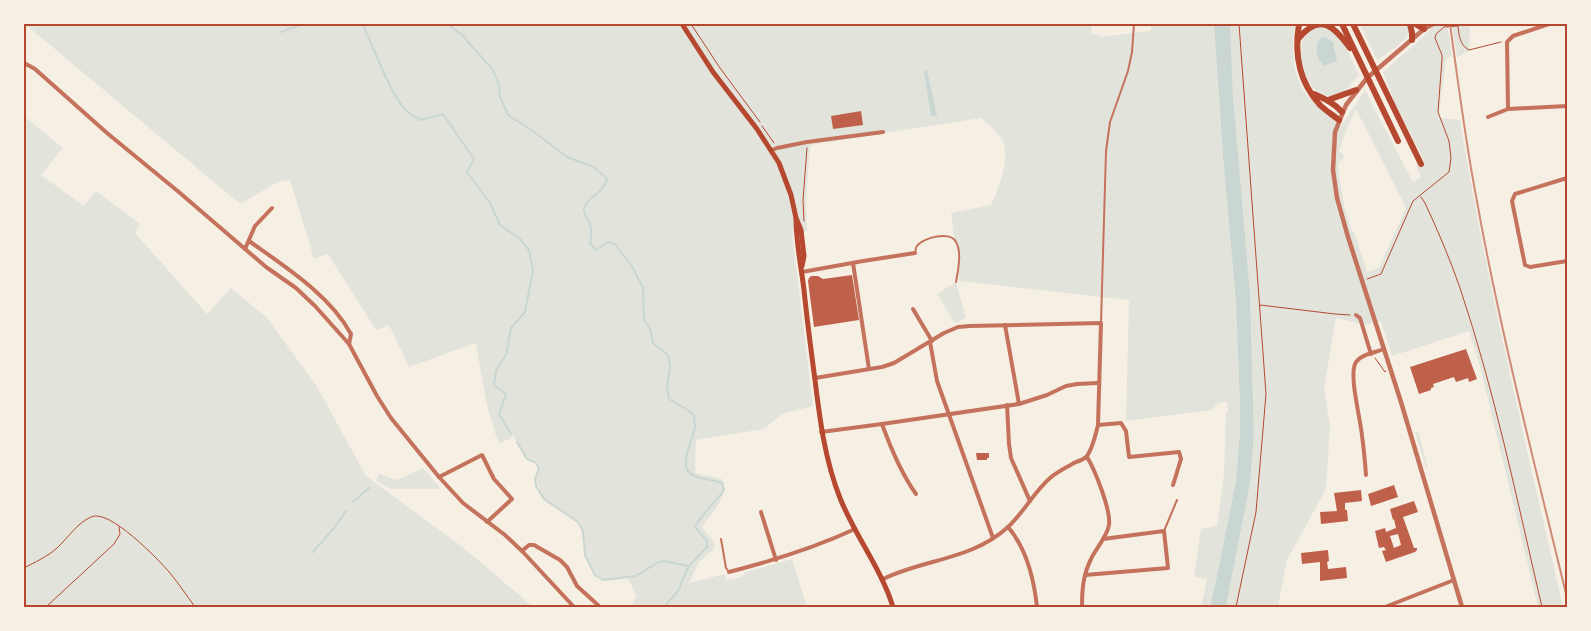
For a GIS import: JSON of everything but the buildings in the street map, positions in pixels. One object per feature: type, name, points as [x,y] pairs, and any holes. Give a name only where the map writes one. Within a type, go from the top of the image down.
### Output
[{"type":"highway","points":[[1299,24],[1298,58],[1301,72],[1320,105],[1339,120]]},
{"type":"highway","points":[[1342,24],[1398,141]]},
{"type":"highway","points":[[1353,24],[1420,164]]},
{"type":"highway","points":[[1410,24],[1412,40]]},
{"type":"highway","points":[[1415,24],[1425,26]]},
{"type":"highway","points":[[1298,40],[1309,28],[1320,25],[1329,26],[1339,33],[1360,64]]},
{"type":"highway","points":[[1328,100],[1356,90]]},
{"type":"highway","points":[[1312,93],[1328,100],[1342,112]]},
{"type":"main road","points":[[682,24],[718,79],[772,150],[791,195],[803,244],[802,269],[821,432],[829,466],[841,501],[882,579],[893,607]]},
{"type":"street","points":[[1432,24],[1425,26],[1356,90],[1342,112],[1335,132],[1333,164],[1337,198],[1462,607]]},
{"type":"street","points":[[1508,109],[1507,42],[1513,36],[1549,24]]},
{"type":"street","points":[[24,63],[35,69],[107,133],[266,267],[296,288],[349,344],[377,396],[439,478],[463,503],[505,535],[522,551],[574,607]]},
{"type":"street","points":[[1488,116],[1508,109],[1567,106]]},
{"type":"street","points":[[772,150],[807,142],[883,132]]},
{"type":"street","points":[[1567,178],[1515,194],[1512,201],[1525,265],[1530,267],[1567,261]]},
{"type":"street","points":[[245,249],[255,226],[272,208]]},
{"type":"street","points":[[250,241],[314,290],[344,320],[351,334],[349,344]]},
{"type":"street","points":[[802,269],[915,253]]},
{"type":"street","points":[[853,263],[869,369]]},
{"type":"street","points":[[913,309],[931,342],[936,381],[993,538]]},
{"type":"street","points":[[1356,315],[1360,318],[1371,354]]},
{"type":"street","points":[[815,378],[894,363],[958,327],[1101,322],[1098,425],[1086,457],[1051,477],[1008,527],[993,538],[961,554],[925,563],[882,579]]},
{"type":"street","points":[[1005,325],[1018,404]]},
{"type":"street","points":[[1366,475],[1363,437],[1353,374],[1354,367],[1363,356],[1384,349]]},
{"type":"street","points":[[821,432],[1018,404],[1047,395],[1066,386],[1098,383]]},
{"type":"street","points":[[1007,405],[1009,444],[1012,458],[1030,501]]},
{"type":"street","points":[[1098,425],[1122,423],[1126,430],[1129,457],[1179,452],[1181,460],[1173,485]]},
{"type":"street","points":[[882,424],[891,449],[908,483],[916,494]]},
{"type":"street","points":[[439,478],[482,455],[494,479],[512,499],[487,522]]},
{"type":"street","points":[[1082,607],[1082,588],[1090,560],[1109,527],[1108,513],[1092,465],[1086,457]]},
{"type":"street","points":[[761,512],[776,560]]},
{"type":"street","points":[[1008,527],[1016,537],[1030,568],[1037,607]]},
{"type":"street","points":[[729,572],[776,560],[824,543],[855,529]]},
{"type":"street","points":[[1085,576],[1168,568],[1164,531],[1103,539]]},
{"type":"street","points":[[522,551],[529,545],[534,545],[560,560],[567,567],[577,586],[600,607]]},
{"type":"street","points":[[1385,607],[1454,580]]},
{"type":"lane","points":[[1101,322],[1106,151],[1110,122],[1128,70],[1132,52],[1134,24]]},
{"type":"lane","points":[[915,253],[917,246],[925,239],[953,237],[958,248],[956,282]]},
{"type":"lane","points":[[1164,531],[1177,500]]},
{"type":"lane","points":[[720,539],[726,568],[729,572]]},
{"type":"path","points":[[691,24],[777,148]]},
{"type":"path","points":[[1236,607],[1256,512],[1266,394],[1239,24]]},
{"type":"path","points":[[1366,279],[1381,274],[1413,201],[1445,176],[1451,167],[1449,141],[1438,112],[1442,54],[1435,38],[1436,34],[1444,27],[1458,25],[1460,40],[1465,48],[1469,50],[1507,42]]},
{"type":"path","points":[[805,228],[803,206],[808,153],[807,142]]},
{"type":"path","points":[[1420,196],[1425,203],[1447,255],[1476,338],[1542,607]]},
{"type":"path","points":[[1259,305],[1356,315]]},
{"type":"path","points":[[1371,354],[1385,372]]},
{"type":"path","points":[[24,568],[39,561],[91,517],[98,515],[119,525],[143,547],[170,573],[195,607]]},
{"type":"path","points":[[46,607],[114,544],[120,534],[119,525]]},
{"type":"shaded area","points":[[25,24],[1091,24],[1092,35],[1100,34],[1100,37],[1149,31],[1151,30],[1151,24],[1214,24],[1236,303],[1240,432],[1236,481],[1210,607],[1201,607],[1207,579],[1194,576],[1201,529],[1217,526],[1224,474],[1227,402],[1218,403],[1212,410],[1126,421],[1129,300],[959,281],[959,247],[954,236],[951,213],[991,205],[1001,181],[1005,162],[1004,145],[1001,138],[981,118],[821,143],[810,147],[806,203],[807,231],[792,233],[813,406],[782,414],[764,429],[696,440],[695,473],[722,479],[724,490],[718,506],[702,527],[715,543],[714,549],[699,562],[689,583],[725,574],[726,580],[742,577],[746,572],[792,559],[807,607],[635,607],[632,604],[636,596],[628,578],[608,580],[594,572],[586,556],[580,522],[544,500],[535,477],[540,468],[534,460],[528,458],[517,444],[514,436],[499,444],[482,381],[476,343],[409,367],[389,325],[376,330],[328,254],[314,259],[290,180],[278,182],[240,204]]},
{"type":"shaded area","points":[[1214,24],[1230,24],[1233,96],[1250,293],[1254,434],[1250,483],[1226,607],[1210,607],[1236,481],[1240,404],[1236,303]]},
{"type":"shaded area","points":[[1230,24],[1295,24],[1294,62],[1303,90],[1320,109],[1341,126],[1365,90],[1413,182],[1421,177],[1416,166],[1425,162],[1395,103],[1383,72],[1435,24],[1447,24],[1452,56],[1446,59],[1439,113],[1441,118],[1460,120],[1482,242],[1521,425],[1563,607],[1538,607],[1480,366],[1469,331],[1392,356],[1381,321],[1365,325],[1336,318],[1324,389],[1330,426],[1326,489],[1287,560],[1278,607],[1226,607],[1250,483],[1254,434],[1250,293],[1233,96]],"holes":[[[1356,109],[1406,208],[1379,268],[1367,272],[1347,215],[1338,163],[1344,157],[1339,151]]]},
{"type":"shaded area","points":[[1360,24],[1407,24],[1409,32],[1405,39],[1377,60]]},
{"type":"shaded area","points":[[1452,24],[1470,24],[1469,51],[1457,57]]},
{"type":"shaded area","points":[[1322,27],[1329,30],[1341,40],[1349,53],[1359,75],[1343,92],[1331,96],[1319,93],[1310,83],[1304,70],[1301,56],[1302,42],[1309,32]],"holes":[[[1335,47],[1337,58],[1321,64],[1317,54]]]},
{"type":"shaded area","points":[[1324,37],[1333,42],[1337,58],[1336,61],[1324,66],[1319,60],[1317,49],[1318,41]]},
{"type":"shaded area","points":[[927,70],[937,116],[931,116],[924,72]]},
{"type":"shaded area","points":[[24,116],[63,148],[41,175],[84,206],[96,191],[140,224],[135,233],[207,314],[231,288],[267,318],[316,385],[366,476],[464,548],[533,607],[24,607]]},
{"type":"shaded area","points":[[956,282],[966,318],[955,323],[937,294]]},
{"type":"shaded area","points":[[1418,431],[1428,468],[1426,468],[1415,432]]},
{"type":"shaded area","points":[[423,468],[441,489],[391,489],[376,481],[379,474],[397,480]]},
{"type":"waterway","points":[[281,32],[303,24]]},
{"type":"waterway","points":[[362,24],[388,82],[400,103],[420,120],[443,114],[474,159],[467,172],[490,203],[500,225],[520,239],[529,250],[533,270],[525,312],[511,328],[506,355],[496,370],[494,385],[506,394],[499,414],[511,434]]},
{"type":"waterway","points":[[448,24],[463,36],[493,70],[499,85],[500,97],[508,115],[567,157],[594,167],[607,179],[603,188],[587,202],[584,209],[591,228],[590,244],[596,250],[608,242],[615,244],[633,268],[643,288],[644,320],[650,328],[653,343],[668,355],[670,366],[667,386],[669,399],[694,415],[695,427],[686,457],[687,468],[696,477],[722,483],[724,490],[695,527],[707,541],[707,547],[689,566],[679,590],[664,607]]},
{"type":"waterway","points":[[517,442],[527,459],[535,462],[539,468],[535,479],[536,486],[544,499],[578,522],[583,531],[585,555],[595,575],[603,580],[636,576],[657,563],[664,561],[689,566]]},
{"type":"waterway","points":[[353,502],[369,488]]},
{"type":"waterway","points":[[313,552],[346,511]]},
{"type":"railway","points":[[1450,24],[1468,153],[1485,247],[1518,398],[1567,598]]}]
